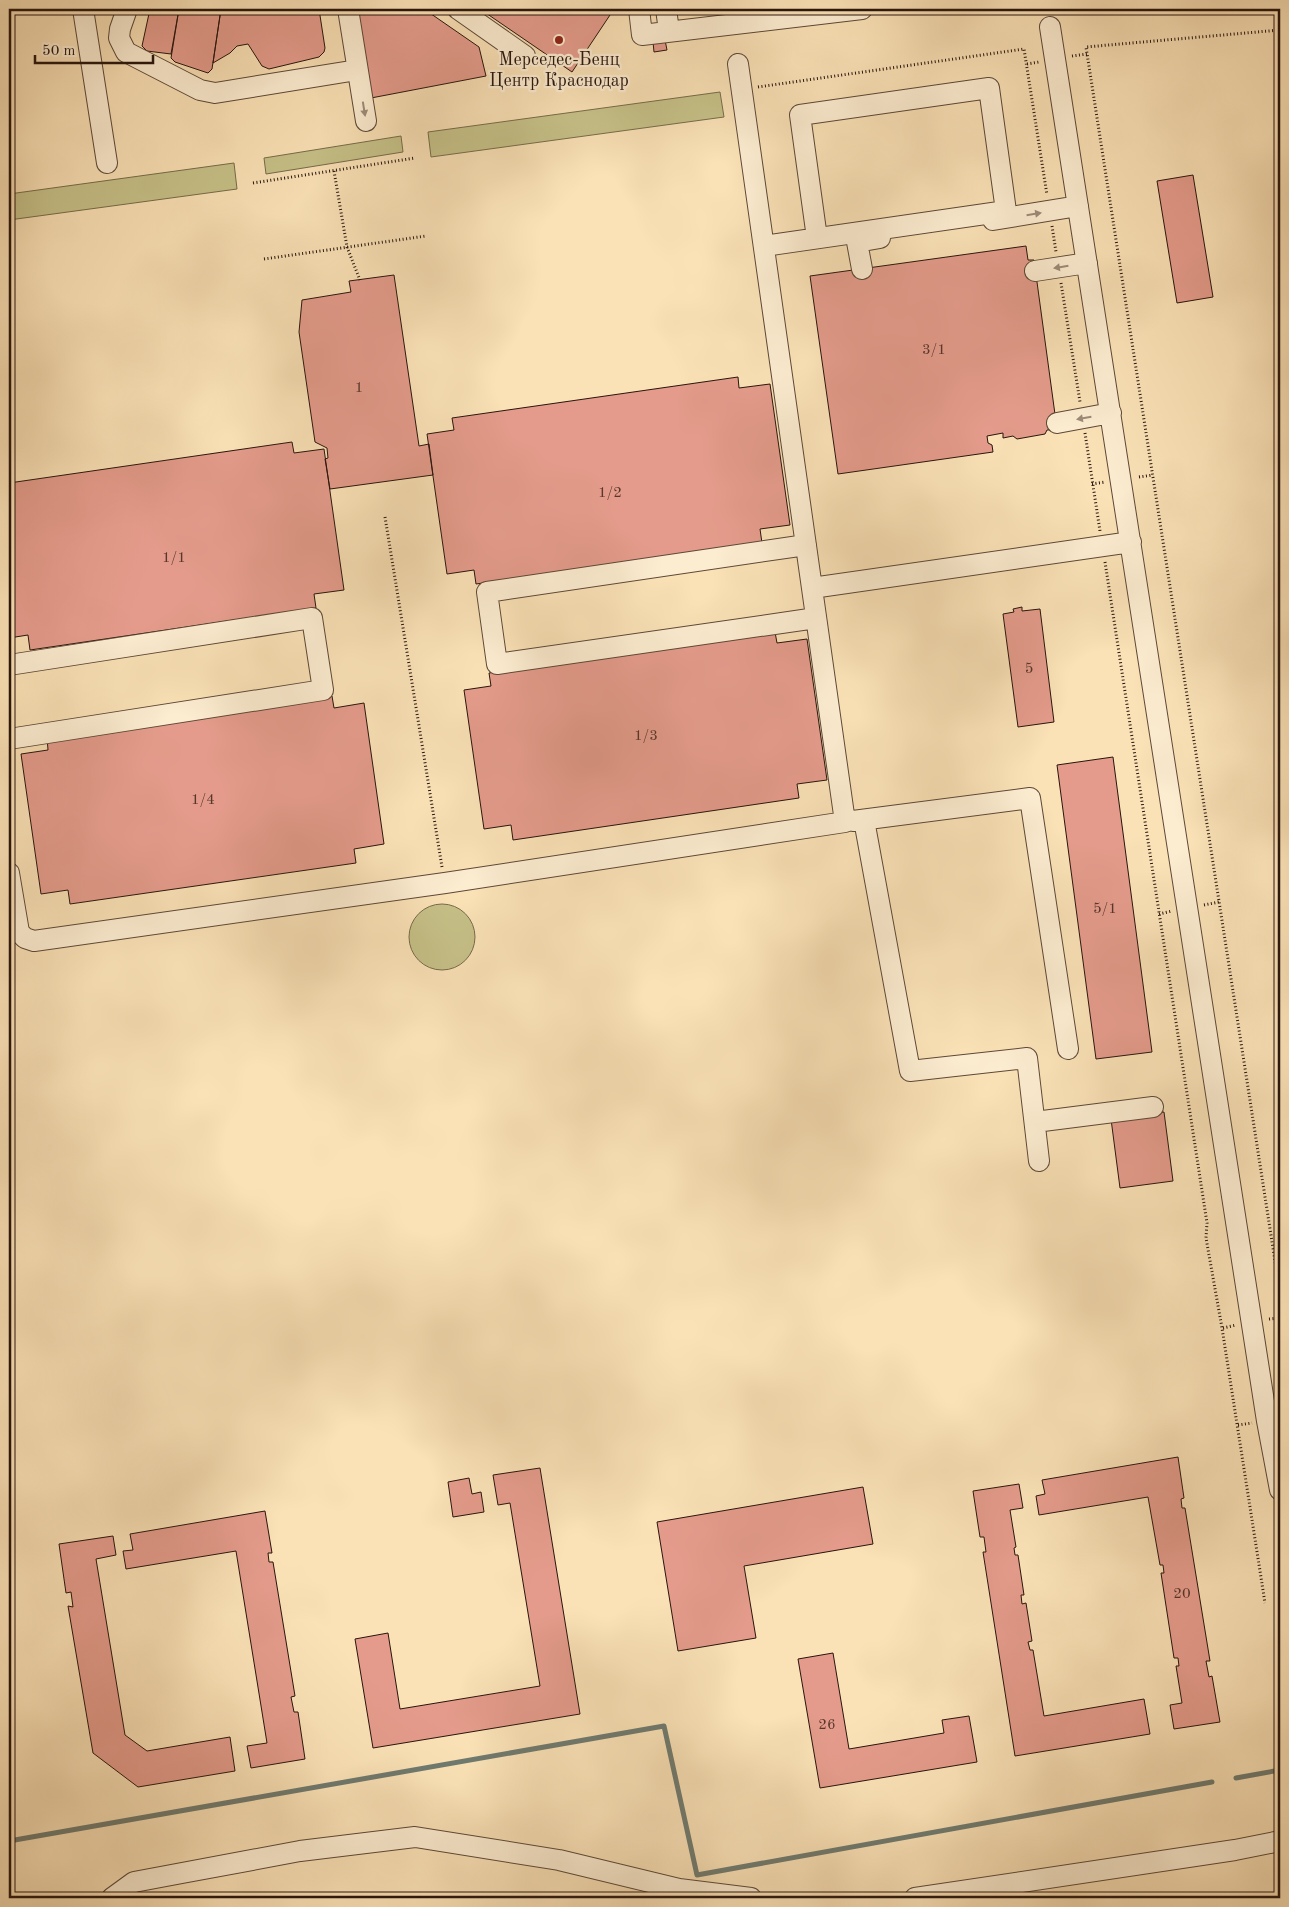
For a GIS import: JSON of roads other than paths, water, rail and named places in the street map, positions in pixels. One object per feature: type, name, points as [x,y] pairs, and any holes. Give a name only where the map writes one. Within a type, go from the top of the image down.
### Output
[{"type":"street","points":[[83,9],[107,163]]},
{"type":"street","points":[[127,9],[119,38],[126,52],[200,90],[215,93],[357,70]]},
{"type":"street","points":[[348,9],[366,122]]},
{"type":"street","points":[[458,9],[525,56]]},
{"type":"street","points":[[639,9],[642,34],[669,31],[724,17],[862,9]]},
{"type":"street","points":[[666,9],[669,31]]},
{"type":"street","points":[[1050,27],[1131,542],[1272,1396],[1280,1490]]},
{"type":"street","points":[[738,64],[816,618],[855,821],[910,1071],[1027,1058],[1039,1162]]},
{"type":"street","points":[[764,246],[1006,211],[989,88],[800,115],[817,238]]},
{"type":"street","points":[[862,269],[858,242],[1078,206]]},
{"type":"street","points":[[1036,271],[1087,263]]},
{"type":"street","points":[[1057,422],[1111,413]]},
{"type":"street","points":[[812,588],[1131,542]]},
{"type":"street","points":[[806,545],[487,592],[497,664],[816,618]]},
{"type":"street","points":[[9,665],[312,618],[322,690],[9,739]]},
{"type":"street","points":[[9,873],[19,932],[25,938],[34,941],[445,883],[855,821],[1030,798],[1068,1049]]},
{"type":"street","points":[[1035,1122],[1153,1107]]},
{"type":"street","points":[[112,1898],[134,1882],[182,1872],[300,1851],[414,1838],[559,1860],[679,1889],[751,1898]]},
{"type":"street","points":[[915,1898],[1235,1850],[1280,1840]]},
{"type":"waterway","points":[[9,1841],[664,1726],[697,1875],[1212,1782]]},
{"type":"waterway","points":[[1236,1778],[1280,1770]]},
{"type":"place","name":"Мерседес-Бенц Центр Краснодар","points":[[559,40]]}]
